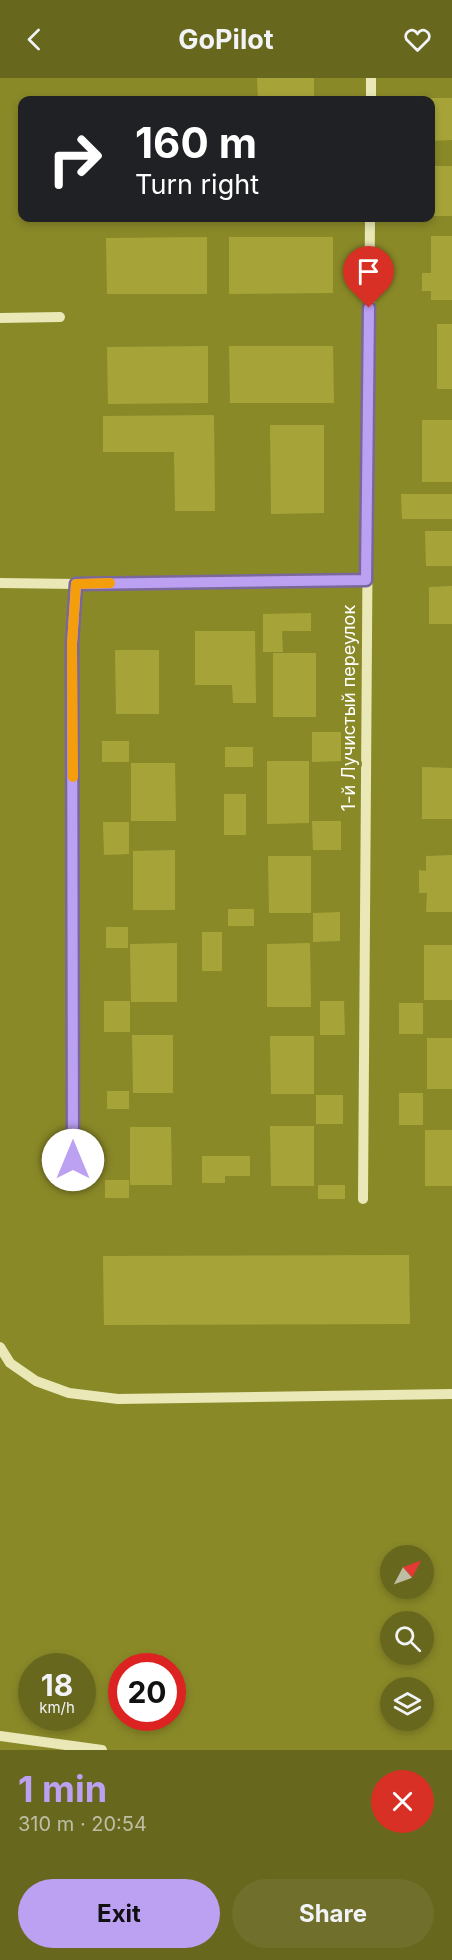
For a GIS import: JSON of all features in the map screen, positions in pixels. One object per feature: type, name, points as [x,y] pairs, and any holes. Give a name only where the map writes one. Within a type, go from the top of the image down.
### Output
[{"type":"street","points":[[371,78],[371,96]]},
{"type":"street","name":"1-й Лучистый переулок","points":[[363,1199],[370,222]]},
{"type":"street","points":[[0,318],[60,317]]},
{"type":"street","points":[[0,583],[366,580]]},
{"type":"street","points":[[73,1160],[72,644],[76,584]]},
{"type":"street","points":[[0,1347],[9,1363],[36,1381],[69,1393],[118,1399],[452,1394]]},
{"type":"street","points":[[0,1736],[102,1750]]},
{"type":"building","points":[[257,78],[314,78],[314,96],[258,96]]},
{"type":"building","points":[[435,98],[452,98],[452,140],[435,141]]},
{"type":"building","points":[[435,166],[452,166],[452,216],[435,216]]},
{"type":"building","points":[[431,236],[452,236],[452,300],[431,300],[431,291],[422,291],[422,273],[431,273]]},
{"type":"building","points":[[207,237],[207,294],[107,294],[106,238]]},
{"type":"building","points":[[229,237],[333,237],[333,293],[229,294]]},
{"type":"building","points":[[437,324],[452,324],[452,389],[437,389]]},
{"type":"building","points":[[208,346],[208,403],[108,404],[107,347]]},
{"type":"building","points":[[229,346],[333,346],[334,403],[230,403]]},
{"type":"building","points":[[214,415],[215,511],[175,511],[174,452],[103,452],[103,416]]},
{"type":"building","points":[[422,420],[452,420],[452,482],[422,482]]},
{"type":"building","points":[[270,425],[324,425],[324,513],[271,514]]},
{"type":"building","points":[[401,494],[452,494],[452,519],[402,519]]},
{"type":"building","points":[[425,531],[452,531],[452,566],[426,566]]},
{"type":"building","points":[[452,586],[452,624],[429,624],[429,587]]},
{"type":"building","points":[[311,613],[311,631],[282,631],[283,652],[263,652],[263,614]]},
{"type":"building","points":[[195,631],[255,631],[256,703],[233,703],[232,685],[195,685]]},
{"type":"building","points":[[115,650],[159,650],[159,714],[116,714]]},
{"type":"building","points":[[273,653],[316,653],[316,717],[273,717]]},
{"type":"building","points":[[312,732],[341,732],[341,761],[312,762]]},
{"type":"building","points":[[102,741],[129,741],[129,762],[102,762]]},
{"type":"building","points":[[225,747],[253,747],[253,767],[225,767]]},
{"type":"building","points":[[267,761],[309,761],[309,823],[267,824]]},
{"type":"building","points":[[131,763],[175,763],[176,821],[131,821]]},
{"type":"building","points":[[422,767],[452,768],[452,819],[422,819]]},
{"type":"building","points":[[224,794],[246,794],[246,835],[224,835]]},
{"type":"building","points":[[312,821],[341,821],[341,850],[313,850]]},
{"type":"building","points":[[103,822],[129,822],[129,854],[104,855]]},
{"type":"building","points":[[175,850],[175,910],[133,910],[133,851]]},
{"type":"building","points":[[452,855],[452,912],[426,912],[427,893],[419,893],[419,870],[426,871],[426,856]]},
{"type":"building","points":[[268,856],[311,856],[311,913],[269,913]]},
{"type":"building","points":[[228,909],[254,909],[254,926],[228,926]]},
{"type":"building","points":[[340,912],[340,941],[313,942],[313,913]]},
{"type":"building","points":[[106,927],[128,927],[128,948],[106,948]]},
{"type":"building","points":[[202,932],[222,932],[222,971],[202,971]]},
{"type":"building","points":[[177,943],[177,1002],[131,1002],[130,944]]},
{"type":"building","points":[[310,943],[311,1007],[267,1007],[267,944]]},
{"type":"building","points":[[424,945],[452,945],[452,1000],[424,1000]]},
{"type":"building","points":[[104,1001],[130,1001],[130,1032],[104,1032]]},
{"type":"building","points":[[320,1001],[344,1001],[345,1035],[320,1035]]},
{"type":"building","points":[[399,1003],[423,1003],[423,1034],[399,1034]]},
{"type":"building","points":[[132,1035],[173,1035],[173,1093],[133,1093]]},
{"type":"building","points":[[270,1036],[314,1036],[314,1094],[271,1094]]},
{"type":"building","points":[[427,1038],[452,1038],[452,1089],[427,1089]]},
{"type":"building","points":[[107,1091],[129,1091],[129,1109],[107,1109]]},
{"type":"building","points":[[399,1093],[423,1093],[423,1125],[399,1125]]},
{"type":"building","points":[[316,1095],[343,1095],[343,1124],[316,1124]]},
{"type":"building","points":[[270,1126],[314,1126],[314,1186],[271,1186]]},
{"type":"building","points":[[130,1127],[171,1127],[172,1185],[130,1185]]},
{"type":"building","points":[[425,1130],[452,1130],[452,1186],[425,1186]]},
{"type":"building","points":[[202,1156],[250,1156],[250,1176],[225,1176],[225,1183],[202,1183]]},
{"type":"building","points":[[105,1180],[129,1180],[129,1198],[105,1198]]},
{"type":"building","points":[[318,1185],[345,1185],[345,1199],[318,1199]]},
{"type":"building","points":[[409,1255],[410,1324],[104,1325],[103,1256]]},
{"type":"slow traffic","points":[[73,777],[72,644],[76,584],[110,583]]},
{"type":"route","points":[[73,1160],[72,644],[76,584],[366,580],[369,308]]}]
